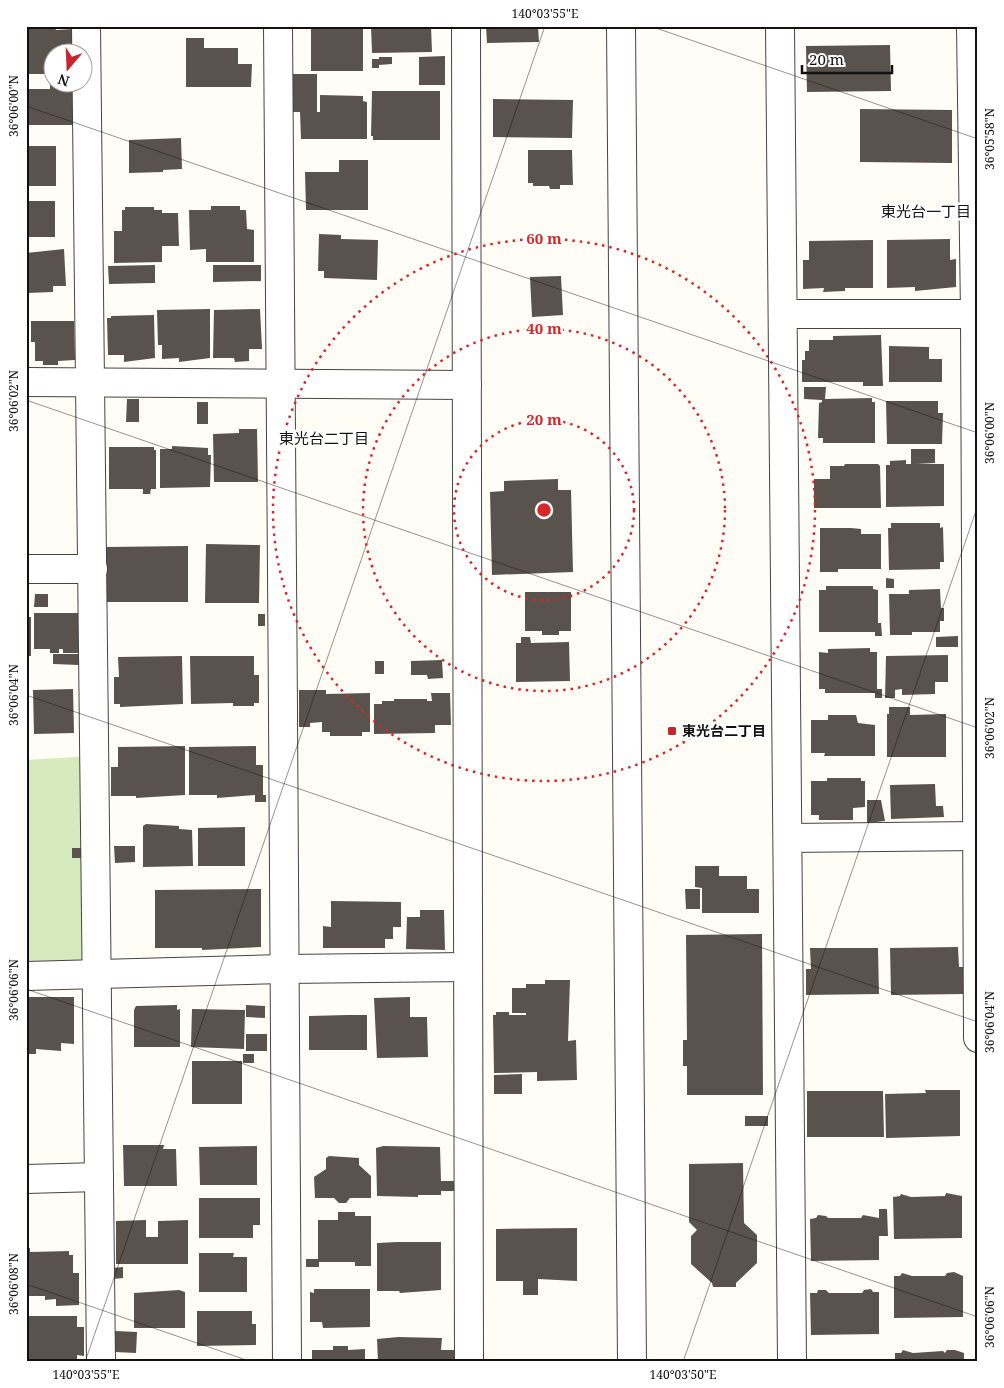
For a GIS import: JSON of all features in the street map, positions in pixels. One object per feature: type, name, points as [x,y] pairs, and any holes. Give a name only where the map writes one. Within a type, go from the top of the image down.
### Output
[{"type":"street","points":[[86,26],[101,1362]]},
{"type":"street","points":[[278,26],[282,385],[283,969],[287,1362]]},
{"type":"street","points":[[466,26],[469,1362]]},
{"type":"street","points":[[621,26],[626,830],[632,1362]]},
{"type":"street","points":[[780,26],[792,1362]]},
{"type":"street","points":[[970,26],[976,314],[978,1038]]},
{"type":"street","points":[[783,314],[976,314]]},
{"type":"street","points":[[26,382],[467,385]]},
{"type":"street","points":[[26,569],[92,569]]},
{"type":"street","points":[[788,838],[977,836]]},
{"type":"street","points":[[26,976],[283,969],[468,967]]},
{"type":"street","points":[[26,1179],[99,1177]]},
{"type":"green space","points":[[94,756],[97,975],[26,976],[26,760]]},
{"type":"building","points":[[39,26],[55,27],[56,30],[73,29],[73,42],[42,42],[42,74],[26,74],[26,28]]},
{"type":"building","points":[[311,26],[363,26],[363,71],[311,71]]},
{"type":"building","points":[[371,26],[431,26],[432,52],[372,53]]},
{"type":"building","points":[[486,26],[538,26],[539,42],[487,43]]},
{"type":"building","points":[[186,38],[204,38],[204,48],[238,48],[238,64],[252,64],[251,87],[186,87]]},
{"type":"building","points":[[890,45],[891,91],[807,92],[806,46]]},
{"type":"building","points":[[445,56],[445,85],[419,85],[419,57]]},
{"type":"building","points":[[379,57],[392,57],[392,64],[379,65],[379,68],[372,68],[372,59],[379,59]]},
{"type":"building","points":[[292,74],[317,74],[317,112],[320,112],[320,95],[363,96],[363,101],[367,102],[367,139],[301,139],[300,112],[292,112]]},
{"type":"building","points":[[26,89],[42,89],[42,92],[74,92],[74,125],[26,125]]},
{"type":"building","points":[[372,91],[440,91],[440,140],[373,140],[373,136],[371,136]]},
{"type":"building","points":[[493,99],[573,100],[572,138],[493,137]]},
{"type":"building","points":[[860,109],[952,110],[952,163],[860,162]]},
{"type":"building","points":[[181,138],[182,169],[163,170],[163,172],[129,173],[129,140]]},
{"type":"building","points":[[26,146],[56,146],[56,186],[26,186]]},
{"type":"building","points":[[528,150],[572,150],[573,185],[560,185],[560,189],[550,189],[549,186],[533,186],[533,183],[528,183]]},
{"type":"building","points":[[339,160],[368,160],[368,210],[306,210],[305,172],[339,172]]},
{"type":"building","points":[[26,201],[55,201],[55,237],[26,237]]},
{"type":"building","points":[[211,206],[240,206],[240,210],[246,210],[247,229],[254,230],[254,262],[206,262],[206,249],[190,250],[189,210],[211,210]]},
{"type":"building","points":[[125,207],[154,207],[154,210],[162,210],[162,213],[178,213],[179,246],[162,246],[162,262],[114,263],[114,231],[122,231],[122,210],[125,210]]},
{"type":"building","points":[[319,234],[341,235],[341,239],[378,240],[377,280],[324,278],[324,271],[318,271]]},
{"type":"building","points":[[950,239],[950,260],[956,259],[956,287],[915,291],[915,287],[887,288],[887,240]]},
{"type":"building","points":[[873,240],[873,288],[845,288],[845,291],[823,292],[824,288],[803,289],[803,260],[809,260],[809,241]]},
{"type":"building","points":[[64,249],[66,286],[53,286],[53,292],[27,293],[26,253]]},
{"type":"building","points":[[155,265],[155,283],[109,284],[108,266]]},
{"type":"building","points":[[213,265],[261,265],[261,281],[213,282]]},
{"type":"building","points":[[561,276],[563,315],[532,317],[530,277]]},
{"type":"building","points":[[210,309],[210,358],[179,362],[179,358],[162,359],[162,345],[158,345],[157,310]]},
{"type":"building","points":[[260,309],[262,349],[249,349],[249,361],[235,362],[234,358],[213,358],[214,310]]},
{"type":"building","points":[[154,315],[155,358],[124,362],[124,355],[108,355],[107,318],[111,318],[111,316]]},
{"type":"building","points":[[31,321],[74,321],[75,360],[58,361],[58,365],[43,365],[43,361],[35,361],[35,342],[31,342]]},
{"type":"building","points":[[881,335],[883,386],[863,386],[863,382],[802,382],[802,360],[805,360],[805,351],[809,351],[809,340],[833,340],[833,336]]},
{"type":"building","points":[[889,346],[929,347],[929,359],[942,359],[942,382],[889,382]]},
{"type":"building","points":[[804,387],[826,387],[825,399],[872,398],[872,402],[875,402],[875,443],[823,443],[823,438],[818,438],[819,403],[822,400],[804,399]]},
{"type":"building","points":[[127,399],[139,399],[139,422],[126,422]]},
{"type":"building","points":[[886,401],[938,401],[938,413],[943,413],[942,444],[887,444]]},
{"type":"building","points":[[197,402],[208,402],[208,424],[197,424]]},
{"type":"building","points":[[239,429],[257,429],[258,482],[214,482],[213,434],[239,433]]},
{"type":"building","points":[[172,446],[208,448],[208,455],[211,455],[210,487],[160,488],[160,449],[172,449]]},
{"type":"building","points":[[109,447],[154,447],[154,450],[156,450],[156,489],[151,489],[150,494],[143,494],[143,489],[109,489]]},
{"type":"building","points":[[911,449],[935,449],[935,463],[916,464],[944,464],[944,506],[886,507],[886,465],[890,465],[890,461],[906,460],[906,464],[911,464]]},
{"type":"building","points":[[845,464],[878,464],[880,466],[881,508],[814,508],[814,479],[830,479],[830,466],[844,466]]},
{"type":"building","points":[[558,479],[558,490],[571,490],[573,572],[492,575],[490,492],[504,491],[504,481]]},
{"type":"building","points":[[891,523],[940,523],[940,528],[943,527],[944,562],[940,562],[940,569],[889,570],[888,528],[891,528]]},
{"type":"building","points":[[820,528],[851,528],[861,529],[861,534],[881,534],[881,569],[838,569],[838,572],[820,572]]},
{"type":"building","points":[[206,544],[260,545],[259,603],[205,603]]},
{"type":"building","points":[[188,546],[188,602],[107,602],[106,547]]},
{"type":"building","points":[[886,578],[894,579],[894,588],[886,588]]},
{"type":"building","points":[[826,586],[873,586],[873,589],[878,590],[878,623],[881,623],[882,636],[875,636],[875,632],[819,632],[819,590],[826,590]]},
{"type":"building","points":[[940,589],[941,608],[944,608],[944,621],[940,621],[940,632],[912,632],[912,635],[890,635],[889,594],[909,594],[909,590]]},
{"type":"building","points":[[525,592],[571,592],[571,631],[559,631],[559,635],[542,635],[542,631],[525,631]]},
{"type":"building","points":[[35,594],[48,594],[48,607],[34,607]]},
{"type":"building","points":[[34,613],[78,613],[78,653],[63,653],[63,649],[59,649],[59,653],[50,653],[50,649],[34,649]]},
{"type":"building","points":[[258,614],[265,614],[265,626],[258,626]]},
{"type":"building","points":[[26,617],[31,617],[31,656],[26,656]]},
{"type":"building","points":[[958,636],[958,647],[936,647],[936,637]]},
{"type":"building","points":[[521,637],[530,637],[531,643],[569,642],[570,681],[516,682],[516,643],[521,643]]},
{"type":"building","points":[[870,648],[870,652],[877,652],[877,689],[882,689],[882,698],[875,698],[875,693],[825,693],[825,689],[819,689],[819,652],[828,653],[828,649]]},
{"type":"building","points":[[53,654],[79,654],[79,665],[53,664]]},
{"type":"building","points":[[948,655],[948,682],[935,682],[935,694],[902,695],[902,689],[895,690],[895,698],[885,698],[886,656]]},
{"type":"building","points":[[182,656],[183,704],[120,707],[120,704],[114,704],[114,677],[119,677],[118,657]]},
{"type":"building","points":[[190,656],[254,656],[254,675],[259,675],[259,703],[254,703],[254,706],[233,706],[233,703],[191,704]]},
{"type":"building","points":[[442,660],[443,678],[428,679],[427,675],[411,675],[411,661]]},
{"type":"building","points":[[375,661],[384,661],[384,674],[375,674]]},
{"type":"building","points":[[73,689],[74,733],[34,734],[33,690]]},
{"type":"building","points":[[299,690],[326,690],[326,694],[370,693],[370,732],[362,732],[362,736],[330,736],[330,732],[322,732],[322,722],[310,723],[310,727],[299,727]]},
{"type":"building","points":[[431,693],[450,693],[451,725],[435,725],[435,733],[374,734],[374,704],[382,704],[382,701],[394,701],[394,699],[427,699],[427,701],[432,701]]},
{"type":"building","points":[[889,707],[910,707],[910,715],[946,714],[946,757],[887,757],[887,714],[889,714]]},
{"type":"building","points":[[828,715],[856,715],[858,723],[875,725],[875,756],[824,756],[825,753],[811,753],[811,720],[828,720]]},
{"type":"building","points":[[185,746],[185,795],[136,798],[136,796],[111,796],[111,767],[118,767],[118,747]]},
{"type":"building","points":[[256,746],[256,765],[263,765],[263,795],[266,795],[266,802],[255,802],[255,795],[217,798],[217,795],[189,795],[189,747]]},
{"type":"building","points":[[827,778],[861,778],[861,781],[865,781],[865,807],[853,808],[853,820],[819,820],[819,815],[811,815],[811,781],[827,781]]},
{"type":"building","points":[[935,784],[936,806],[943,806],[944,817],[891,819],[890,785]]},
{"type":"building","points":[[867,800],[881,800],[885,821],[867,823]]},
{"type":"building","points":[[146,824],[179,826],[179,829],[192,830],[193,866],[143,867],[143,826]]},
{"type":"building","points":[[245,827],[245,866],[198,866],[198,828]]},
{"type":"building","points":[[114,846],[135,846],[135,862],[115,863]]},
{"type":"building","points":[[72,848],[81,848],[81,858],[72,858]]},
{"type":"building","points":[[695,866],[719,866],[719,876],[747,876],[747,889],[759,889],[759,913],[702,913],[702,888],[695,887]]},
{"type":"building","points":[[261,889],[261,947],[202,950],[202,948],[155,948],[155,890]]},
{"type":"building","points":[[685,889],[700,889],[700,909],[686,909]]},
{"type":"building","points":[[331,901],[401,902],[401,927],[393,927],[393,939],[385,939],[385,948],[323,948],[323,926],[331,927]]},
{"type":"building","points":[[420,910],[444,910],[445,950],[406,949],[407,917],[420,917]]},
{"type":"building","points":[[762,934],[763,1095],[687,1095],[687,1066],[683,1066],[683,1040],[687,1040],[686,935]]},
{"type":"building","points":[[958,947],[959,967],[963,967],[964,994],[891,995],[890,948]]},
{"type":"building","points":[[810,948],[878,948],[879,994],[806,995],[806,969],[811,969]]},
{"type":"building","points":[[545,980],[570,980],[568,1041],[576,1040],[577,1080],[537,1081],[537,1072],[494,1073],[493,1015],[496,1015],[496,1012],[509,1012],[509,1015],[526,1015],[526,1013],[512,1013],[512,988],[526,988],[526,984],[545,984]]},
{"type":"building","points":[[26,997],[74,997],[74,1044],[61,1043],[61,1051],[36,1049],[36,1054],[26,1054]]},
{"type":"building","points":[[410,997],[410,1017],[427,1017],[428,1057],[377,1058],[374,998]]},
{"type":"building","points":[[177,1005],[177,1010],[180,1009],[180,1047],[134,1047],[134,1010],[136,1006]]},
{"type":"building","points":[[246,1005],[265,1006],[265,1018],[246,1017]]},
{"type":"building","points":[[192,1009],[245,1010],[244,1049],[191,1047]]},
{"type":"building","points":[[367,1015],[367,1050],[309,1050],[309,1016]]},
{"type":"building","points":[[246,1034],[267,1034],[267,1051],[246,1051]]},
{"type":"building","points":[[243,1054],[254,1054],[254,1063],[243,1063]]},
{"type":"building","points":[[192,1061],[242,1061],[242,1104],[192,1104]]},
{"type":"building","points":[[522,1074],[522,1094],[494,1094],[494,1075]]},
{"type":"building","points":[[925,1090],[960,1090],[960,1136],[886,1138],[885,1094],[926,1093]]},
{"type":"building","points":[[807,1091],[883,1091],[884,1137],[807,1137]]},
{"type":"building","points":[[745,1116],[768,1116],[768,1126],[745,1126]]},
{"type":"building","points":[[123,1145],[164,1145],[163,1149],[176,1149],[177,1186],[124,1186]]},
{"type":"building","points":[[257,1146],[257,1185],[200,1185],[199,1147]]},
{"type":"building","points":[[383,1146],[440,1147],[441,1181],[454,1181],[454,1191],[441,1191],[441,1195],[418,1195],[418,1197],[377,1196],[376,1148]]},
{"type":"building","points":[[329,1156],[359,1158],[359,1165],[371,1176],[371,1198],[350,1198],[346,1203],[339,1203],[334,1198],[315,1198],[314,1177],[326,1169],[326,1158]]},
{"type":"building","points":[[743,1163],[744,1223],[757,1235],[757,1263],[736,1283],[736,1287],[713,1287],[712,1283],[691,1264],[691,1236],[697,1230],[689,1222],[689,1164]]},
{"type":"building","points":[[946,1193],[962,1196],[962,1238],[894,1239],[893,1197],[900,1196],[901,1194],[911,1197],[945,1196]]},
{"type":"building","points":[[199,1198],[260,1198],[260,1225],[253,1225],[253,1238],[199,1238]]},
{"type":"building","points":[[879,1209],[887,1209],[888,1236],[879,1236],[879,1260],[811,1261],[810,1219],[816,1218],[818,1215],[828,1218],[861,1218],[863,1215],[879,1218]]},
{"type":"building","points":[[338,1212],[355,1212],[355,1216],[371,1216],[371,1266],[355,1266],[355,1262],[319,1262],[319,1267],[306,1267],[306,1259],[318,1259],[318,1220],[338,1220]]},
{"type":"building","points":[[146,1220],[146,1237],[158,1237],[158,1221],[188,1220],[188,1264],[116,1264],[116,1221]]},
{"type":"building","points":[[577,1228],[577,1281],[538,1279],[538,1295],[523,1295],[523,1281],[496,1281],[496,1229]]},
{"type":"building","points":[[441,1242],[441,1290],[400,1293],[399,1291],[377,1291],[377,1243]]},
{"type":"building","points":[[30,1248],[30,1252],[69,1251],[69,1255],[73,1255],[73,1273],[79,1273],[79,1305],[56,1306],[56,1299],[45,1300],[45,1296],[26,1296],[26,1249]]},
{"type":"building","points":[[199,1253],[234,1253],[233,1257],[247,1257],[247,1292],[199,1292]]},
{"type":"building","points":[[123,1267],[123,1278],[113,1279],[112,1268]]},
{"type":"building","points":[[954,1272],[963,1276],[963,1317],[894,1318],[894,1276],[900,1276],[902,1273],[912,1276],[945,1276],[947,1273]]},
{"type":"building","points":[[314,1289],[370,1289],[370,1327],[323,1328],[322,1322],[310,1322],[310,1292],[314,1293]]},
{"type":"building","points":[[871,1289],[873,1292],[879,1292],[879,1334],[811,1335],[810,1293],[826,1290],[829,1293],[862,1293],[864,1290]]},
{"type":"building","points":[[179,1290],[185,1292],[185,1328],[134,1328],[134,1293]]},
{"type":"building","points":[[197,1311],[252,1311],[252,1324],[256,1324],[256,1345],[197,1346]]},
{"type":"building","points":[[26,1316],[77,1316],[77,1327],[84,1327],[84,1356],[77,1355],[77,1362],[26,1362]]},
{"type":"building","points":[[115,1331],[137,1332],[136,1353],[115,1352]]},
{"type":"building","points":[[398,1337],[442,1338],[441,1350],[455,1350],[455,1360],[378,1362],[377,1339]]},
{"type":"building","points":[[333,1346],[348,1346],[348,1350],[365,1349],[365,1362],[312,1362],[312,1350],[333,1350]]},
{"type":"building","points":[[903,1350],[913,1353],[943,1351],[945,1353],[947,1350],[955,1350],[964,1353],[964,1362],[895,1362],[895,1353],[901,1353]]},
{"type":"place","name":"東光台二丁目","points":[[672,731]]},
{"type":"district","name":"東光台一丁目","points":[[926,212]]},
{"type":"district","name":"東光台二丁目","points":[[324,439]]}]
